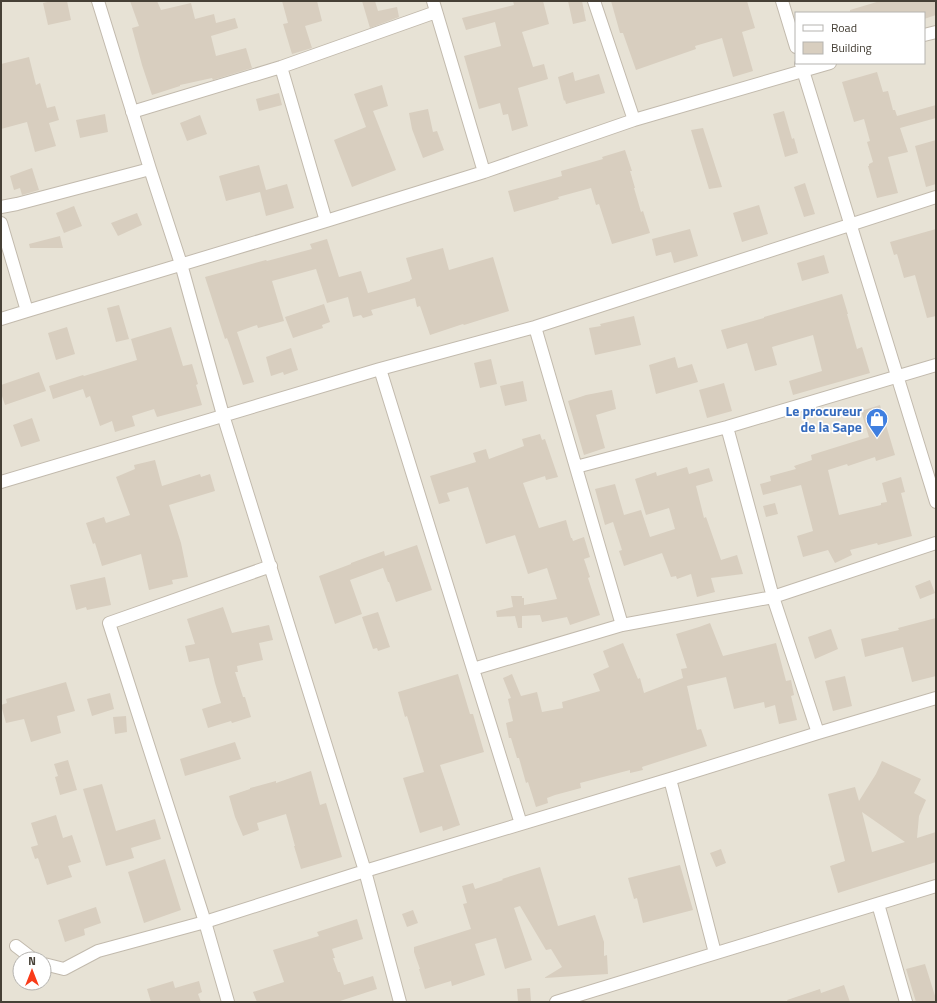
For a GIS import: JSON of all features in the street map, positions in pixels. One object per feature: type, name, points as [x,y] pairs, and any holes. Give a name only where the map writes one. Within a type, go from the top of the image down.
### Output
[{"type":"street","points":[[98,1],[180,264],[223,415],[365,871],[400,1002]]},
{"type":"street","points":[[594,1],[634,120]]},
{"type":"street","points":[[782,1],[795,44]]},
{"type":"street","points":[[132,112],[281,67],[434,7],[484,172]]},
{"type":"street","points":[[925,35],[936,32]]},
{"type":"street","points":[[1,320],[484,172],[634,120],[802,67],[823,64]]},
{"type":"street","points":[[281,67],[326,221]]},
{"type":"street","points":[[802,67],[936,502]]},
{"type":"street","points":[[1,207],[18,204],[150,169]]},
{"type":"street","points":[[1,482],[380,369],[535,326],[936,196]]},
{"type":"street","points":[[1,223],[27,311]]},
{"type":"street","points":[[535,326],[622,625]]},
{"type":"street","points":[[576,467],[727,427],[936,365]]},
{"type":"street","points":[[380,369],[521,824]]},
{"type":"street","points":[[727,427],[773,597],[818,733]]},
{"type":"street","points":[[473,669],[622,625],[773,597],[936,543]]},
{"type":"street","points":[[228,1002],[205,922],[109,623],[271,566]]},
{"type":"street","points":[[52,966],[64,969],[98,951],[205,922],[365,871],[936,698]]},
{"type":"street","points":[[670,779],[715,953]]},
{"type":"street","points":[[556,1002],[936,886]]},
{"type":"street","points":[[878,904],[906,1002]]},
{"type":"street","points":[[16,946],[23,951]]},
{"type":"shaded area","points":[[1,1],[936,1],[936,1002],[1,1002]]},
{"type":"building","points":[[51,1],[67,1],[71,20],[48,25],[43,3]]},
{"type":"building","points":[[130,1],[157,1],[161,10],[191,3],[195,19],[214,14],[216,23],[235,18],[238,28],[211,36],[216,56],[246,48],[252,68],[213,80],[212,78],[180,85],[152,95],[132,28],[139,26]]},
{"type":"building","points":[[282,1],[317,1],[322,21],[305,26],[312,48],[292,54],[283,24],[288,23]]},
{"type":"building","points":[[362,1],[375,1],[378,11],[397,7],[399,17],[370,28]]},
{"type":"building","points":[[513,1],[543,1],[549,24],[522,32],[533,67],[544,64],[548,79],[518,88],[528,126],[512,131],[508,114],[503,115],[500,103],[479,109],[464,56],[501,46],[495,22],[466,30],[462,18],[514,5]]},
{"type":"building","points":[[568,1],[582,1],[586,21],[573,24]]},
{"type":"building","points":[[611,1],[747,1],[755,28],[742,32],[753,71],[733,77],[722,38],[695,46],[696,49],[636,70],[623,33],[620,33]]},
{"type":"building","points":[[880,1],[936,1],[936,15],[925,19],[925,12],[850,12],[850,10]]},
{"type":"building","points":[[29,57],[36,85],[40,83],[47,108],[55,106],[59,120],[49,123],[56,146],[35,152],[27,122],[1,129],[1,64]]},
{"type":"building","points":[[573,72],[575,81],[599,74],[605,93],[566,104],[558,77]]},
{"type":"building","points":[[877,72],[883,92],[888,91],[893,110],[895,110],[897,116],[936,105],[936,118],[900,128],[908,152],[888,157],[898,193],[877,198],[868,166],[873,162],[867,142],[870,141],[864,119],[854,122],[842,82]]},
{"type":"building","points":[[382,85],[388,106],[373,111],[396,170],[352,187],[334,140],[366,127],[354,94]]},
{"type":"building","points":[[279,93],[282,105],[259,111],[256,99]]},
{"type":"building","points":[[428,109],[433,132],[437,131],[444,150],[423,158],[412,129],[409,113]]},
{"type":"building","points":[[784,111],[792,139],[794,138],[798,153],[785,157],[773,114]]},
{"type":"building","points":[[105,114],[108,132],[80,138],[76,120]]},
{"type":"building","points":[[200,115],[207,134],[187,141],[180,123]]},
{"type":"building","points":[[703,128],[722,187],[709,189],[691,130]]},
{"type":"building","points":[[936,140],[936,184],[926,187],[915,146]]},
{"type":"building","points":[[625,150],[632,171],[630,171],[641,212],[643,211],[650,233],[612,244],[599,204],[596,205],[591,188],[558,197],[559,199],[514,212],[508,191],[562,176],[561,171],[603,159],[602,157]]},
{"type":"building","points":[[259,165],[266,190],[287,184],[294,208],[266,216],[260,192],[226,201],[219,176]]},
{"type":"building","points":[[32,168],[39,190],[22,195],[20,188],[14,190],[10,176]]},
{"type":"building","points":[[805,183],[815,214],[804,217],[794,187]]},
{"type":"building","points":[[759,205],[768,234],[742,242],[733,213]]},
{"type":"building","points":[[74,206],[82,226],[64,233],[56,213]]},
{"type":"building","points":[[137,213],[142,225],[118,236],[111,223]]},
{"type":"building","points":[[690,229],[698,256],[674,263],[671,252],[656,256],[652,239]]},
{"type":"building","points":[[936,229],[936,316],[927,318],[915,275],[904,278],[897,254],[894,255],[890,242]]},
{"type":"building","points":[[60,236],[63,248],[30,248],[29,244]]},
{"type":"building","points":[[327,239],[339,277],[361,271],[368,293],[410,281],[412,279],[406,258],[443,248],[449,270],[493,257],[509,311],[430,335],[420,306],[417,307],[415,298],[371,310],[373,315],[363,318],[361,315],[353,317],[348,297],[327,303],[316,269],[272,281],[284,321],[258,328],[257,325],[237,332],[254,382],[243,385],[227,338],[225,339],[205,277],[312,249],[310,244]]},
{"type":"building","points":[[824,255],[829,273],[802,281],[797,263]]},
{"type":"building","points":[[842,294],[857,349],[862,347],[870,373],[793,395],[789,381],[822,371],[813,335],[772,347],[777,365],[755,371],[747,343],[727,349],[721,330]]},
{"type":"building","points":[[324,304],[330,322],[322,325],[323,328],[293,338],[285,317]]},
{"type":"building","points":[[119,305],[129,339],[116,342],[107,308]]},
{"type":"building","points":[[634,316],[641,345],[595,355],[589,328]]},
{"type":"building","points":[[67,327],[75,354],[56,360],[48,333]]},
{"type":"building","points":[[171,327],[183,366],[192,364],[202,405],[157,417],[154,409],[132,416],[135,426],[115,432],[112,421],[100,426],[90,396],[86,398],[83,389],[53,399],[49,386],[137,360],[131,339]]},
{"type":"building","points":[[291,348],[298,370],[284,375],[283,372],[271,376],[266,357]]},
{"type":"building","points":[[675,357],[678,368],[692,364],[698,382],[656,394],[649,365]]},
{"type":"building","points":[[491,359],[497,384],[480,388],[474,363]]},
{"type":"building","points":[[39,372],[46,391],[5,405],[1,393],[1,385]]},
{"type":"building","points":[[523,381],[527,401],[505,406],[500,386]]},
{"type":"building","points":[[724,383],[732,411],[707,418],[699,390]]},
{"type":"building","points":[[612,390],[616,409],[596,415],[605,448],[584,455],[568,401],[586,395]]},
{"type":"building","points":[[880,405],[895,455],[876,461],[875,457],[848,466],[847,464],[828,470],[839,515],[881,505],[881,503],[887,502],[882,483],[901,477],[905,492],[901,493],[912,536],[878,545],[877,543],[850,550],[852,555],[835,563],[828,550],[803,557],[797,536],[813,531],[801,485],[763,495],[760,484],[771,481],[770,476],[796,469],[794,466],[812,460],[811,455],[869,437],[861,411]]},
{"type":"building","points":[[32,418],[40,441],[21,447],[13,425]]},
{"type":"building","points":[[540,434],[542,440],[545,439],[558,477],[546,480],[545,476],[523,483],[539,528],[566,520],[573,541],[584,537],[590,557],[584,559],[590,577],[588,578],[600,615],[570,625],[567,617],[542,622],[540,615],[522,616],[522,628],[518,628],[515,616],[497,617],[496,611],[513,607],[511,596],[522,596],[522,598],[524,598],[524,605],[557,599],[547,568],[528,574],[515,535],[486,544],[468,487],[447,493],[450,501],[439,504],[430,476],[476,462],[473,453],[486,449],[489,459],[524,446],[522,439]]},
{"type":"building","points":[[155,460],[162,486],[200,474],[201,477],[210,474],[215,491],[169,505],[181,543],[188,577],[172,580],[173,584],[149,590],[141,554],[102,566],[95,543],[93,544],[86,523],[104,517],[106,523],[130,515],[116,477],[135,469],[134,465]]},
{"type":"building","points":[[687,467],[689,474],[709,468],[713,481],[696,486],[704,518],[706,517],[721,560],[737,555],[743,574],[711,578],[715,592],[697,597],[691,574],[677,579],[676,576],[671,577],[662,553],[624,566],[619,551],[622,550],[613,522],[605,525],[595,489],[615,484],[624,515],[641,510],[650,537],[675,529],[669,508],[646,515],[635,479],[656,472],[657,476]]},
{"type":"building","points":[[775,503],[778,514],[766,517],[763,506]]},
{"type":"building","points":[[417,545],[432,590],[396,602],[383,568],[350,580],[362,614],[335,624],[319,576],[384,551],[385,556]]},
{"type":"building","points":[[105,577],[111,605],[87,610],[86,607],[76,610],[70,585]]},
{"type":"building","points":[[930,580],[935,593],[920,599],[915,586]]},
{"type":"building","points":[[223,607],[232,633],[269,625],[273,640],[259,643],[263,660],[237,666],[238,672],[235,672],[251,717],[208,728],[202,709],[221,703],[209,658],[189,662],[185,646],[195,644],[187,619]]},
{"type":"building","points":[[378,612],[390,647],[378,651],[377,648],[373,649],[362,617]]},
{"type":"building","points":[[936,618],[936,676],[912,682],[903,647],[865,657],[861,639],[899,630],[898,628]]},
{"type":"building","points":[[710,623],[723,656],[776,643],[786,681],[791,680],[794,695],[791,696],[797,720],[779,724],[775,705],[765,708],[764,702],[734,709],[726,677],[687,686],[697,730],[701,729],[707,746],[642,767],[643,770],[630,773],[630,770],[580,783],[581,788],[547,798],[548,803],[536,807],[528,782],[526,783],[519,758],[517,758],[511,738],[509,738],[506,723],[513,721],[508,699],[511,698],[503,678],[512,674],[521,696],[537,692],[542,712],[563,708],[562,702],[600,691],[593,674],[609,667],[603,651],[623,643],[638,679],[640,678],[644,693],[683,678],[681,669],[687,668],[676,634]]},
{"type":"building","points":[[831,629],[838,649],[815,659],[808,637]]},
{"type":"building","points":[[458,674],[470,714],[473,714],[484,752],[440,765],[460,825],[443,831],[442,826],[420,833],[403,778],[424,772],[398,692]]},
{"type":"building","points":[[845,676],[852,706],[833,711],[825,681]]},
{"type":"building","points":[[66,682],[75,711],[57,716],[61,733],[31,742],[24,719],[6,723],[1,705],[7,703],[6,699]]},
{"type":"building","points":[[110,693],[114,709],[92,716],[87,699]]},
{"type":"building","points":[[126,716],[127,732],[115,734],[113,717]]},
{"type":"building","points":[[235,742],[241,759],[185,776],[180,759]]},
{"type":"building","points":[[68,760],[77,790],[60,795],[55,777],[58,776],[54,764]]},
{"type":"building","points":[[882,761],[921,779],[914,793],[926,800],[919,816],[917,838],[936,832],[936,862],[838,893],[830,866],[845,861],[828,794],[855,787],[859,801],[876,774]],"holes":[[[862,812],[905,842],[872,852]]]},
{"type":"building","points":[[311,771],[320,805],[326,803],[342,857],[301,869],[286,814],[257,823],[259,830],[243,836],[235,817],[229,796],[250,788],[276,781],[276,783]]},
{"type":"building","points":[[102,784],[116,831],[155,819],[161,839],[131,848],[134,858],[106,866],[83,789]]},
{"type":"building","points":[[56,815],[63,838],[72,835],[81,862],[68,866],[72,877],[47,885],[38,858],[35,859],[31,847],[38,845],[31,823]]},
{"type":"building","points":[[721,849],[726,863],[716,867],[710,853]]},
{"type":"building","points":[[165,859],[181,910],[144,923],[128,872]]},
{"type":"building","points":[[680,865],[693,910],[643,923],[637,898],[634,899],[628,878]]},
{"type":"building","points":[[540,867],[558,926],[595,915],[604,942],[604,956],[607,955],[608,974],[544,978],[562,967],[551,949],[546,950],[520,906],[514,908],[532,960],[505,969],[496,938],[475,944],[485,975],[452,986],[451,981],[425,989],[414,952],[414,947],[471,929],[463,904],[467,903],[462,886],[473,883],[475,889]]},
{"type":"building","points":[[96,907],[101,923],[84,929],[85,935],[65,942],[58,920]]},
{"type":"building","points":[[413,910],[418,923],[407,927],[402,914]]},
{"type":"building","points":[[357,919],[363,939],[332,949],[335,958],[333,958],[338,972],[340,972],[344,985],[373,976],[377,989],[337,1002],[257,1002],[253,992],[284,982],[273,950],[319,936],[317,932]]},
{"type":"building","points":[[925,964],[936,1002],[916,1002],[906,969]]},
{"type":"building","points":[[173,981],[175,988],[199,981],[202,992],[198,994],[201,1002],[151,1002],[147,989]]},
{"type":"building","points":[[844,985],[850,1002],[788,1002],[787,1000],[820,989],[821,993]]},
{"type":"building","points":[[530,988],[531,1001],[518,1002],[517,989]]},
{"type":"place","name":"Le procureur de la Sape","points":[[877,438]]}]
